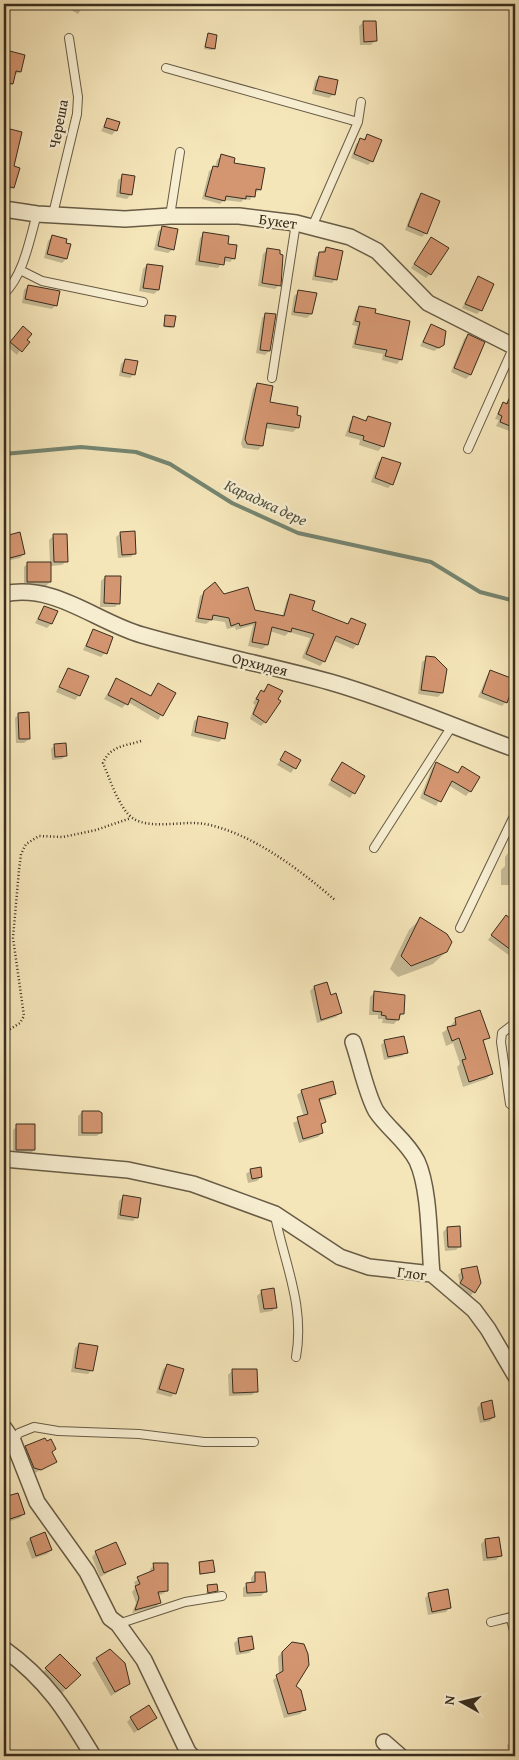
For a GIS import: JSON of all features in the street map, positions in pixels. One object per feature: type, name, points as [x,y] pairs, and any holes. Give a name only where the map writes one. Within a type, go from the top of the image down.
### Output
[{"type":"street","name":"Букет","points":[[4,209],[37,214],[125,219],[170,216],[239,216],[296,223],[350,236],[377,251],[428,303],[514,346]]},
{"type":"street","name":"Орхидея","points":[[4,594],[16,591],[39,592],[68,602],[108,622],[141,635],[331,682],[416,711],[515,749]]},
{"type":"street","points":[[353,1042],[375,1108],[385,1124],[407,1146],[418,1162],[425,1189],[432,1274]]},
{"type":"street","name":"Глог","points":[[4,1159],[128,1170],[193,1184],[275,1214],[340,1258],[369,1267],[432,1274],[474,1310],[488,1329],[515,1375]]},
{"type":"street","points":[[4,1428],[13,1442],[37,1502],[87,1572],[110,1618],[118,1624],[144,1660],[188,1752],[192,1756]]},
{"type":"street","points":[[4,1649],[44,1683],[92,1756]]},
{"type":"street","points":[[384,1742],[400,1756]]},
{"type":"lane","name":"Череша","points":[[53,214],[77,114],[78,97],[69,38]]},
{"type":"lane","points":[[166,68],[358,122]]},
{"type":"lane","points":[[312,226],[358,122],[361,102]]},
{"type":"lane","points":[[170,216],[180,152]]},
{"type":"lane","points":[[4,294],[11,287],[20,270],[37,214]]},
{"type":"lane","points":[[272,378],[296,223]]},
{"type":"lane","points":[[20,270],[42,280],[144,302]]},
{"type":"lane","points":[[468,449],[514,346]]},
{"type":"lane","points":[[374,848],[452,726]]},
{"type":"lane","points":[[460,928],[515,814]]},
{"type":"lane","points":[[510,1104],[500,1042],[502,1033],[515,1023]]},
{"type":"lane","points":[[275,1214],[299,1318],[296,1357]]},
{"type":"lane","points":[[13,1442],[19,1433],[34,1427],[58,1431],[139,1434],[204,1442],[254,1442]]},
{"type":"lane","points":[[118,1624],[185,1602],[222,1596]]},
{"type":"lane","points":[[491,1622],[513,1617],[515,1635]]},
{"type":"path","points":[[140,741],[115,748],[107,754],[103,763],[122,806],[132,818],[150,824],[204,824],[231,832],[303,872],[335,900]]},
{"type":"path","points":[[4,1033],[20,1023],[24,1016],[13,938],[21,854],[26,844],[39,836],[63,836],[96,830],[132,818]]},
{"type":"building","points":[[363,21],[376,21],[377,41],[364,42]]},
{"type":"building","points":[[208,33],[217,35],[215,49],[205,47]]},
{"type":"building","points":[[6,50],[25,55],[21,72],[16,71],[13,84],[4,82]]},
{"type":"building","points":[[319,76],[338,80],[335,95],[315,90]]},
{"type":"building","points":[[107,118],[120,122],[117,131],[104,127]]},
{"type":"building","points":[[6,128],[22,132],[14,166],[20,168],[14,188],[4,185],[4,139]]},
{"type":"building","points":[[367,134],[382,140],[373,162],[354,154],[360,138],[365,140]]},
{"type":"building","points":[[221,154],[235,158],[234,163],[265,168],[261,190],[256,189],[255,197],[246,196],[246,199],[226,196],[225,201],[205,196],[213,166],[218,167]]},
{"type":"building","points":[[122,174],[135,176],[132,195],[120,193]]},
{"type":"building","points":[[421,193],[440,201],[427,234],[408,226]]},
{"type":"building","points":[[162,226],[178,229],[174,250],[158,246]]},
{"type":"building","points":[[203,232],[229,236],[228,244],[237,245],[235,259],[225,257],[224,265],[199,261]]},
{"type":"building","points":[[52,235],[67,239],[66,243],[71,244],[67,259],[47,254]]},
{"type":"building","points":[[431,237],[449,248],[431,275],[414,264]]},
{"type":"building","points":[[326,247],[343,251],[337,280],[315,276],[319,252],[325,252]]},
{"type":"building","points":[[267,248],[280,250],[280,254],[283,255],[281,286],[262,283]]},
{"type":"building","points":[[147,264],[163,266],[159,290],[143,288]]},
{"type":"building","points":[[478,276],[494,284],[482,311],[465,304]]},
{"type":"building","points":[[28,285],[60,291],[57,306],[25,299]]},
{"type":"building","points":[[298,290],[317,293],[312,314],[294,312]]},
{"type":"building","points":[[359,306],[376,309],[375,313],[410,321],[402,360],[385,356],[387,350],[355,344],[360,322],[355,321]]},
{"type":"building","points":[[265,313],[276,314],[270,351],[260,350]]},
{"type":"building","points":[[165,315],[176,316],[174,327],[164,326]]},
{"type":"building","points":[[431,324],[446,331],[444,345],[439,348],[423,342]]},
{"type":"building","points":[[23,326],[32,334],[27,340],[30,342],[22,352],[10,342]]},
{"type":"building","points":[[468,334],[485,342],[471,375],[454,368]]},
{"type":"building","points":[[125,359],[138,361],[135,375],[122,372]]},
{"type":"building","points":[[257,383],[273,386],[270,402],[298,407],[297,415],[301,416],[299,428],[267,423],[263,446],[247,444],[245,439]]},
{"type":"building","points":[[515,384],[515,428],[500,422],[502,416],[498,414],[503,402],[507,404]]},
{"type":"building","points":[[353,416],[366,421],[368,416],[391,423],[384,447],[363,440],[364,436],[349,432]]},
{"type":"building","points":[[382,457],[401,463],[393,485],[375,478]]},
{"type":"building","points":[[135,531],[136,554],[122,555],[120,532]]},
{"type":"building","points":[[20,532],[25,554],[10,558],[5,536]]},
{"type":"building","points":[[53,534],[67,534],[68,562],[54,562]]},
{"type":"building","points":[[27,562],[51,562],[51,582],[27,582]]},
{"type":"building","points":[[105,576],[121,576],[120,604],[104,603]]},
{"type":"building","points":[[215,582],[224,594],[248,587],[255,610],[284,616],[290,594],[315,601],[312,610],[348,624],[351,618],[366,624],[358,645],[336,636],[325,662],[306,654],[314,634],[292,628],[291,632],[272,627],[268,645],[252,642],[256,622],[240,626],[239,623],[231,626],[229,618],[213,615],[212,620],[198,618],[204,591]]},
{"type":"building","points":[[44,606],[58,611],[52,624],[38,619]]},
{"type":"building","points":[[93,629],[113,637],[107,654],[86,646]]},
{"type":"building","points":[[426,656],[435,657],[447,669],[443,693],[421,690]]},
{"type":"building","points":[[68,668],[89,676],[80,696],[59,687]]},
{"type":"building","points":[[490,670],[511,678],[510,682],[514,684],[507,703],[482,693]]},
{"type":"building","points":[[116,678],[151,696],[158,683],[176,693],[163,716],[131,698],[128,705],[108,695]]},
{"type":"building","points":[[268,684],[283,691],[278,699],[281,701],[266,723],[253,714],[259,700],[256,699],[261,690],[264,692]]},
{"type":"building","points":[[29,712],[30,739],[19,739],[18,713]]},
{"type":"building","points":[[198,716],[228,723],[225,739],[195,732]]},
{"type":"building","points":[[66,743],[67,756],[55,757],[54,744]]},
{"type":"building","points":[[285,751],[301,760],[296,769],[280,760]]},
{"type":"building","points":[[342,762],[365,776],[355,794],[331,780]]},
{"type":"building","points":[[436,762],[458,773],[462,766],[480,777],[471,792],[452,781],[441,802],[424,794]]},
{"type":"building","points":[[506,915],[515,922],[515,953],[491,935]]},
{"type":"building","points":[[420,917],[447,934],[452,942],[447,952],[411,966],[401,956]]},
{"type":"building","points":[[327,982],[331,995],[336,993],[342,1013],[321,1020],[314,986]]},
{"type":"building","points":[[374,991],[405,995],[404,1014],[400,1014],[399,1020],[386,1019],[386,1016],[381,1015],[382,1012],[373,1011]]},
{"type":"building","points":[[480,1010],[490,1038],[483,1040],[493,1074],[469,1082],[462,1060],[466,1059],[459,1038],[452,1041],[447,1027],[456,1025],[455,1018]]},
{"type":"building","points":[[404,1036],[408,1053],[388,1057],[384,1040]]},
{"type":"building","points":[[333,1081],[336,1094],[319,1099],[326,1122],[321,1124],[323,1133],[303,1139],[297,1117],[308,1114],[301,1090]]},
{"type":"building","points":[[82,1111],[99,1111],[102,1113],[102,1133],[82,1133]]},
{"type":"building","points":[[16,1124],[35,1124],[35,1150],[16,1150]]},
{"type":"building","points":[[261,1167],[262,1177],[252,1179],[250,1169]]},
{"type":"building","points":[[123,1195],[141,1198],[138,1218],[120,1215]]},
{"type":"building","points":[[460,1226],[461,1247],[448,1247],[447,1227]]},
{"type":"building","points":[[477,1266],[481,1283],[475,1293],[460,1283],[463,1278],[461,1269]]},
{"type":"building","points":[[274,1288],[277,1308],[264,1309],[261,1290]]},
{"type":"building","points":[[79,1343],[98,1346],[93,1371],[75,1368]]},
{"type":"building","points":[[167,1364],[184,1369],[176,1394],[159,1389]]},
{"type":"building","points":[[232,1369],[257,1369],[258,1392],[233,1393]]},
{"type":"building","points":[[492,1400],[495,1417],[484,1420],[481,1403]]},
{"type":"building","points":[[45,1438],[47,1441],[51,1439],[56,1449],[52,1452],[57,1462],[41,1470],[34,1468],[25,1446]]},
{"type":"building","points":[[18,1493],[25,1514],[4,1521],[4,1497]]},
{"type":"building","points":[[45,1532],[52,1550],[36,1556],[30,1538]]},
{"type":"building","points":[[499,1537],[502,1556],[487,1558],[485,1539]]},
{"type":"building","points":[[116,1542],[126,1564],[104,1573],[95,1551]]},
{"type":"building","points":[[213,1560],[215,1572],[200,1574],[199,1562]]},
{"type":"building","points":[[153,1563],[168,1563],[168,1591],[158,1592],[161,1603],[135,1610],[139,1598],[135,1586],[140,1584],[137,1577],[154,1570]]},
{"type":"building","points":[[255,1572],[265,1572],[267,1592],[247,1593],[246,1583],[255,1582]]},
{"type":"building","points":[[217,1584],[218,1591],[208,1593],[207,1585]]},
{"type":"building","points":[[448,1589],[451,1608],[432,1612],[428,1593]]},
{"type":"building","points":[[252,1636],[254,1649],[240,1652],[238,1638]]},
{"type":"building","points":[[292,1642],[304,1644],[308,1654],[309,1665],[296,1686],[301,1690],[306,1710],[288,1714],[276,1675],[283,1671],[282,1652]]},
{"type":"building","points":[[110,1649],[125,1663],[130,1684],[115,1692],[96,1658]]},
{"type":"building","points":[[60,1654],[81,1675],[66,1689],[45,1668]]},
{"type":"building","points":[[149,1705],[157,1718],[138,1730],[130,1717]]},
{"type":"waterway","name":"Караджа дере","points":[[4,454],[81,447],[136,452],[170,464],[232,503],[298,533],[431,562],[480,592],[515,601]]}]
